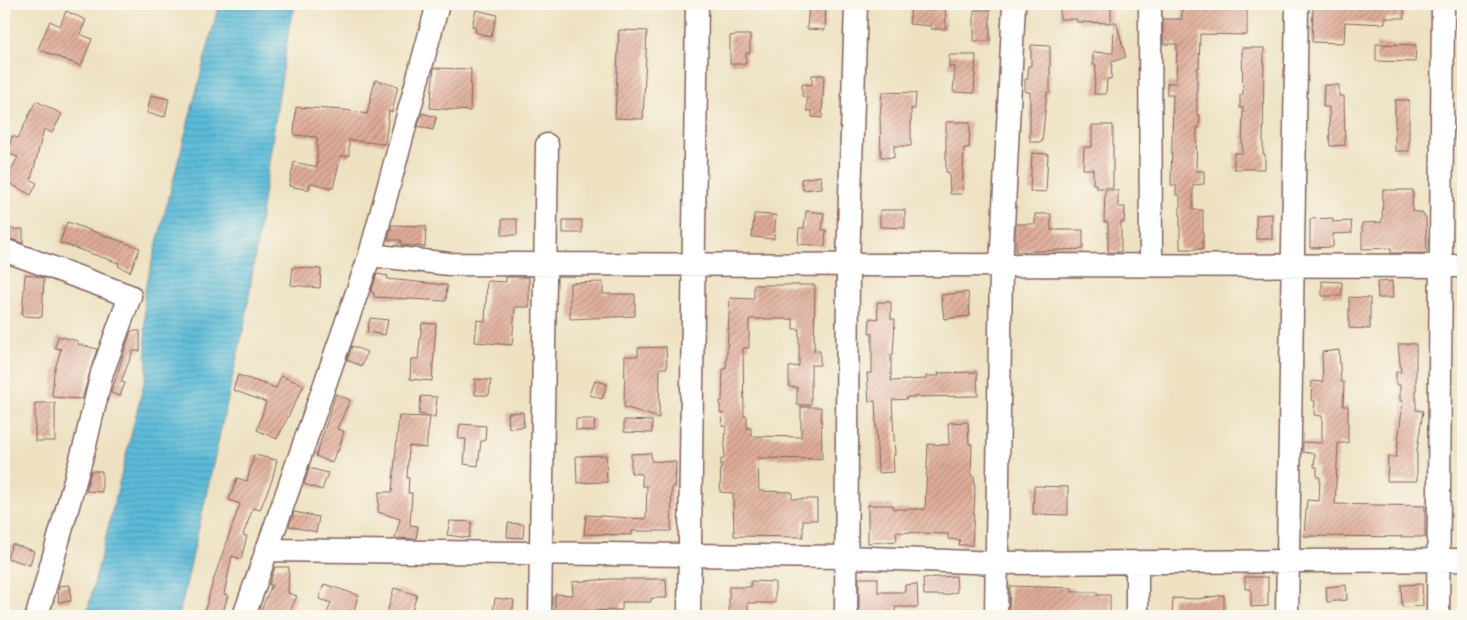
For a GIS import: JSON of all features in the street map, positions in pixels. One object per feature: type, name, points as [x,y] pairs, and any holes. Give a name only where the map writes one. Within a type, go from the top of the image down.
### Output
[{"type":"street","points":[[244,616],[370,255],[438,4]]},
{"type":"street","points":[[689,616],[697,4]]},
{"type":"street","points":[[846,616],[848,265],[856,4]]},
{"type":"street","points":[[996,616],[1001,265],[1014,4]]},
{"type":"street","points":[[1150,4],[1150,265]]},
{"type":"street","points":[[1287,616],[1297,4]]},
{"type":"street","points":[[1438,616],[1443,4]]},
{"type":"street","points":[[540,616],[546,145]]},
{"type":"street","points":[[4,250],[130,296],[102,373],[85,445],[37,616]]},
{"type":"street","points":[[370,255],[449,264],[1463,266]]},
{"type":"street","points":[[266,550],[846,557],[997,563],[1463,560]]},
{"type":"street","points":[[1137,562],[1137,616]]},
{"type":"water","points":[[219,4],[296,4],[290,22],[245,322],[179,616],[86,616],[147,371],[144,293]]},
{"type":"building","points":[[809,4],[826,5],[825,30],[807,29]]},
{"type":"building","points":[[931,4],[945,4],[946,29],[931,29],[931,26],[909,24],[911,8],[931,11]]},
{"type":"building","points":[[1060,4],[1111,4],[1111,23],[1077,22],[1077,19],[1060,19]]},
{"type":"building","points":[[1182,4],[1206,4],[1206,7],[1234,7],[1234,4],[1247,4],[1247,35],[1200,34],[1199,68],[1197,68],[1197,115],[1200,115],[1199,128],[1197,128],[1196,171],[1204,171],[1204,184],[1193,185],[1193,210],[1203,210],[1203,249],[1180,249],[1180,195],[1176,195],[1176,185],[1171,185],[1173,95],[1167,95],[1167,83],[1176,83],[1177,44],[1163,44],[1163,19],[1182,19]]},
{"type":"building","points":[[1313,4],[1404,4],[1404,18],[1385,18],[1385,24],[1345,22],[1344,43],[1312,42]]},
{"type":"building","points":[[476,10],[497,15],[491,37],[475,32],[476,28],[472,26]]},
{"type":"building","points":[[974,10],[990,10],[990,41],[974,41]]},
{"type":"building","points":[[66,11],[86,20],[80,34],[92,39],[81,66],[38,49],[50,21],[60,26]]},
{"type":"building","points":[[1114,22],[1116,22],[1126,57],[1112,62],[1111,79],[1107,79],[1106,94],[1094,94],[1096,65],[1093,65],[1093,52],[1113,53]]},
{"type":"building","points":[[619,30],[647,31],[643,119],[615,118]]},
{"type":"building","points":[[750,35],[750,53],[746,53],[746,64],[730,64],[730,36]]},
{"type":"building","points":[[1376,44],[1416,45],[1415,62],[1376,61]]},
{"type":"building","points":[[1031,45],[1050,46],[1050,92],[1047,92],[1042,142],[1030,142],[1030,92],[1025,92],[1025,79],[1028,79],[1028,66],[1031,66]]},
{"type":"building","points":[[1242,48],[1264,48],[1263,154],[1265,154],[1265,169],[1234,169],[1234,153],[1242,153],[1243,108],[1240,108],[1240,95],[1243,95]]},
{"type":"building","points":[[949,55],[976,55],[974,93],[953,92],[955,67],[949,67]]},
{"type":"building","points":[[434,68],[471,69],[470,111],[430,108]]},
{"type":"building","points":[[812,75],[824,75],[822,118],[812,117],[812,111],[807,111],[807,97],[802,96],[802,84],[812,85]]},
{"type":"building","points":[[375,80],[398,86],[392,112],[389,111],[385,144],[349,140],[349,156],[341,156],[333,188],[310,183],[309,190],[289,186],[294,162],[317,167],[317,137],[294,135],[296,107],[345,110],[367,114]]},
{"type":"building","points":[[1324,85],[1339,85],[1339,96],[1344,96],[1345,145],[1330,146],[1329,107],[1323,107]]},
{"type":"building","points":[[882,92],[916,93],[915,109],[911,109],[911,146],[894,146],[894,158],[881,157],[880,117]]},
{"type":"building","points":[[151,95],[169,99],[165,117],[147,113]]},
{"type":"building","points":[[1395,100],[1409,100],[1409,151],[1395,151]]},
{"type":"building","points":[[36,101],[62,114],[52,133],[44,129],[31,180],[37,183],[31,195],[5,181],[18,157],[8,154],[12,136],[18,138]]},
{"type":"building","points":[[422,113],[436,117],[433,130],[418,126]]},
{"type":"building","points":[[946,122],[970,122],[969,148],[964,148],[962,194],[950,194],[949,172],[946,172]]},
{"type":"building","points":[[1092,125],[1113,125],[1113,188],[1096,188],[1096,184],[1093,184],[1093,169],[1083,169],[1084,147],[1092,147]]},
{"type":"building","points":[[1032,153],[1048,154],[1046,192],[1030,191]]},
{"type":"building","points":[[821,176],[822,188],[803,190],[801,179]]},
{"type":"building","points":[[1105,190],[1118,190],[1118,207],[1125,207],[1124,223],[1121,222],[1121,252],[1108,252],[1108,222],[1104,222]]},
{"type":"building","points":[[1383,190],[1413,190],[1412,211],[1422,213],[1426,218],[1427,253],[1391,253],[1391,248],[1362,249],[1362,223],[1382,222]]},
{"type":"building","points":[[880,210],[905,210],[905,228],[880,227]]},
{"type":"building","points":[[806,211],[824,213],[822,230],[826,230],[825,246],[798,244],[799,228],[804,228]]},
{"type":"building","points":[[754,214],[776,215],[774,239],[752,237]]},
{"type":"building","points":[[1035,214],[1051,214],[1051,230],[1083,230],[1083,249],[1016,252],[1016,224],[1035,224]]},
{"type":"building","points":[[1272,214],[1272,239],[1256,239],[1256,215]]},
{"type":"building","points":[[1333,218],[1333,222],[1351,221],[1352,233],[1333,234],[1333,247],[1310,248],[1310,219]]},
{"type":"building","points":[[502,219],[517,219],[517,235],[502,235]]},
{"type":"building","points":[[563,220],[582,220],[582,233],[563,233]]},
{"type":"building","points":[[67,222],[140,248],[130,272],[118,266],[119,263],[60,243]]},
{"type":"building","points":[[392,225],[426,226],[425,247],[401,245],[401,240],[388,240]]},
{"type":"building","points":[[5,229],[23,229],[23,243],[5,237]]},
{"type":"building","points":[[293,267],[321,269],[320,288],[291,285]]},
{"type":"building","points":[[25,274],[44,278],[42,317],[22,316]]},
{"type":"building","points":[[377,274],[388,276],[387,279],[447,285],[446,301],[374,297],[374,293],[371,292]]},
{"type":"building","points":[[506,277],[529,277],[529,307],[515,307],[512,345],[475,342],[477,320],[485,321],[487,281],[506,282]]},
{"type":"building","points":[[1322,281],[1342,282],[1342,296],[1322,296]]},
{"type":"building","points":[[1392,281],[1393,298],[1378,298],[1377,282]]},
{"type":"building","points":[[603,282],[603,294],[635,294],[635,316],[570,319],[570,283]]},
{"type":"building","points":[[754,285],[815,285],[814,351],[820,351],[820,365],[811,365],[811,405],[797,405],[797,387],[789,387],[789,367],[799,366],[799,329],[793,329],[793,319],[749,319],[749,348],[743,348],[744,416],[747,416],[747,428],[751,428],[751,436],[801,437],[801,407],[821,407],[822,459],[758,458],[759,491],[792,492],[792,499],[817,499],[817,520],[803,520],[803,537],[734,536],[733,493],[720,492],[721,459],[724,459],[726,426],[722,426],[723,413],[720,413],[720,401],[722,401],[723,369],[726,369],[730,298],[754,299]]},
{"type":"building","points":[[968,292],[970,316],[944,319],[941,295]]},
{"type":"building","points":[[1349,297],[1370,298],[1370,329],[1349,328]]},
{"type":"building","points":[[877,302],[891,302],[891,319],[895,319],[893,355],[891,355],[891,381],[926,379],[926,376],[939,376],[938,373],[977,372],[978,396],[907,397],[907,399],[892,400],[894,472],[878,473],[875,401],[869,402],[867,373],[872,373],[872,333],[869,333],[870,318],[878,319]]},
{"type":"building","points":[[370,318],[388,320],[385,335],[367,332]]},
{"type":"building","points":[[422,323],[436,324],[432,381],[410,379],[411,359],[418,359]]},
{"type":"building","points":[[131,331],[140,331],[140,351],[133,351],[121,382],[125,383],[120,396],[111,393]]},
{"type":"building","points":[[58,336],[78,341],[78,344],[97,349],[82,399],[52,397],[54,372],[61,349],[55,348]]},
{"type":"building","points":[[1398,344],[1416,344],[1416,410],[1423,411],[1417,450],[1417,481],[1387,481],[1388,457],[1396,457],[1403,401],[1400,401],[1400,385],[1396,384],[1396,372],[1401,372]]},
{"type":"building","points":[[352,346],[367,352],[362,366],[347,360]]},
{"type":"building","points":[[666,347],[667,368],[660,368],[659,418],[624,407],[625,356],[638,356],[638,348]]},
{"type":"building","points":[[1339,350],[1341,382],[1344,382],[1343,406],[1348,406],[1348,443],[1338,443],[1335,504],[1425,506],[1425,537],[1304,536],[1307,500],[1319,501],[1320,477],[1317,477],[1317,467],[1314,467],[1315,454],[1303,452],[1303,442],[1322,443],[1322,416],[1314,415],[1315,401],[1311,400],[1312,381],[1323,382],[1322,352]]},
{"type":"building","points":[[238,375],[276,388],[281,376],[304,385],[277,439],[257,430],[266,402],[233,390]]},
{"type":"building","points":[[475,379],[491,380],[489,395],[475,395]]},
{"type":"building","points":[[595,380],[607,384],[602,399],[590,395]]},
{"type":"building","points":[[336,394],[350,400],[337,429],[344,431],[338,452],[336,451],[332,463],[316,456]]},
{"type":"building","points":[[421,396],[437,397],[435,417],[419,414]]},
{"type":"building","points":[[35,403],[55,403],[55,441],[35,441]]},
{"type":"building","points":[[523,412],[524,427],[509,428],[508,413]]},
{"type":"building","points":[[399,416],[430,417],[426,448],[409,446],[407,478],[409,478],[408,493],[412,493],[410,525],[418,526],[416,539],[395,538],[400,519],[378,512],[379,492],[392,492]]},
{"type":"building","points":[[576,419],[595,419],[594,431],[576,430]]},
{"type":"building","points":[[624,420],[652,421],[652,433],[624,432]]},
{"type":"building","points":[[968,422],[969,444],[972,444],[971,476],[974,476],[975,495],[972,545],[959,545],[960,540],[948,539],[948,534],[896,532],[897,541],[868,543],[868,505],[893,505],[893,509],[925,509],[928,444],[949,444],[948,423]]},
{"type":"building","points":[[460,424],[486,426],[485,441],[481,441],[478,466],[464,464],[466,439],[458,439]]},
{"type":"building","points":[[651,453],[651,461],[676,462],[675,487],[672,487],[671,531],[632,531],[632,535],[584,534],[586,515],[646,519],[647,486],[642,486],[642,474],[631,473],[631,454]]},
{"type":"building","points":[[254,455],[277,460],[272,480],[260,510],[253,508],[243,535],[247,536],[241,559],[232,556],[224,594],[228,595],[222,616],[203,616],[240,504],[229,500],[237,478],[247,481]]},
{"type":"building","points":[[606,455],[607,482],[577,483],[576,456]]},
{"type":"building","points":[[309,468],[328,473],[322,490],[304,484]]},
{"type":"building","points":[[91,471],[102,471],[102,492],[86,491]]},
{"type":"building","points":[[1034,486],[1068,487],[1068,515],[1033,514]]},
{"type":"building","points":[[294,512],[319,517],[316,532],[289,526]]},
{"type":"building","points":[[450,521],[472,522],[469,538],[447,535]]},
{"type":"building","points":[[508,523],[524,524],[523,538],[507,537]]},
{"type":"building","points":[[12,544],[34,551],[30,565],[7,558]]},
{"type":"building","points":[[275,567],[289,567],[288,593],[297,596],[288,616],[278,616],[261,610],[272,585],[269,585]]},
{"type":"building","points":[[956,576],[957,592],[946,595],[924,595],[923,578]]},
{"type":"building","points":[[1245,577],[1268,577],[1268,606],[1251,607],[1251,589],[1245,589]]},
{"type":"building","points":[[859,578],[878,578],[878,592],[905,592],[905,585],[917,584],[918,607],[895,607],[895,613],[878,613],[878,616],[859,616]]},
{"type":"building","points":[[610,579],[666,579],[667,598],[651,598],[651,602],[622,602],[622,610],[582,611],[583,613],[572,613],[573,616],[555,616],[555,594],[573,595],[572,582]]},
{"type":"building","points":[[751,581],[775,582],[775,603],[748,603],[748,613],[729,613],[729,587],[751,587]]},
{"type":"building","points":[[324,584],[358,595],[354,611],[350,610],[347,616],[326,616],[331,603],[319,599]]},
{"type":"building","points":[[1422,584],[1423,606],[1402,607],[1401,585]]},
{"type":"building","points":[[70,585],[71,601],[58,602],[59,586]]},
{"type":"building","points":[[1346,585],[1347,600],[1327,602],[1326,587]]},
{"type":"building","points":[[1010,586],[1072,588],[1072,592],[1097,592],[1097,595],[1110,595],[1110,616],[1080,616],[1080,614],[1009,616]]},
{"type":"building","points":[[394,588],[417,595],[410,616],[386,616]]},
{"type":"building","points":[[1224,595],[1224,616],[1172,616],[1173,598],[1197,599]]},
{"type":"building","points":[[495,598],[514,600],[512,615],[493,613]]}]
